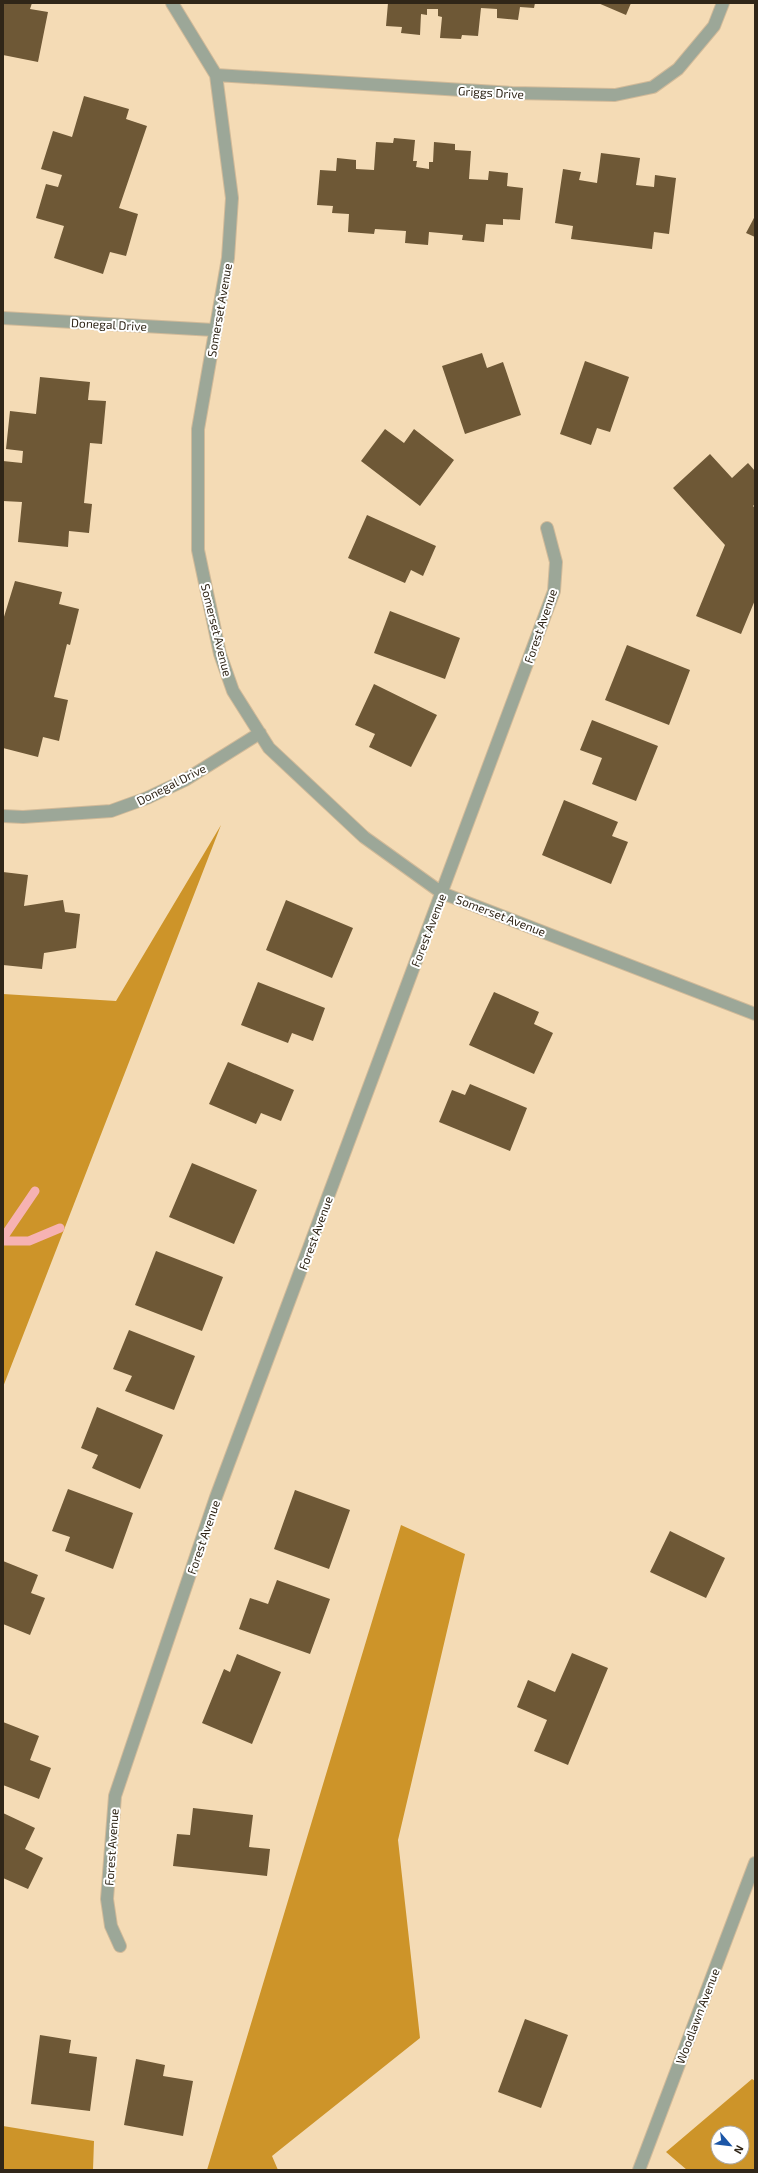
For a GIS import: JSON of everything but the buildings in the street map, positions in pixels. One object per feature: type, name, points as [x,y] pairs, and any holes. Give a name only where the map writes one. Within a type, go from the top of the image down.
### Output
[{"type":"street","name":"Somerset Avenue","points":[[172,3],[216,75],[232,198],[228,258],[214,330],[198,429],[198,550],[220,654],[233,691],[269,748],[364,838],[442,893],[755,1014]]},
{"type":"street","name":"Griggs Drive","points":[[216,75],[512,93],[615,95],[653,87],[678,69],[714,26],[723,3]]},
{"type":"street","name":"Donegal Drive","points":[[3,318],[214,330]]},
{"type":"street","name":"Forest Avenue","points":[[120,1946],[111,1926],[108,1899],[115,1796],[216,1497],[554,591],[556,562],[547,528]]},
{"type":"street","name":"Donegal Drive","points":[[3,816],[23,817],[111,811],[147,798],[185,780],[260,733]]},
{"type":"street","name":"Woodlawn Avenue","points":[[639,2170],[755,1863]]},
{"type":"shaded area","points":[[221,825],[3,1387],[3,994],[116,1001]]},
{"type":"shaded area","points":[[401,1525],[465,1554],[398,1840],[420,2038],[272,2156],[278,2170],[207,2170]]},
{"type":"shaded area","points":[[752,2079],[755,2081],[755,2170],[687,2170],[666,2152]]},
{"type":"shaded area","points":[[3,2126],[94,2141],[93,2170],[3,2170]]},
{"type":"waterway","points":[[3,1238],[35,1191]]},
{"type":"waterway","points":[[3,1241],[29,1241],[60,1228]]}]
